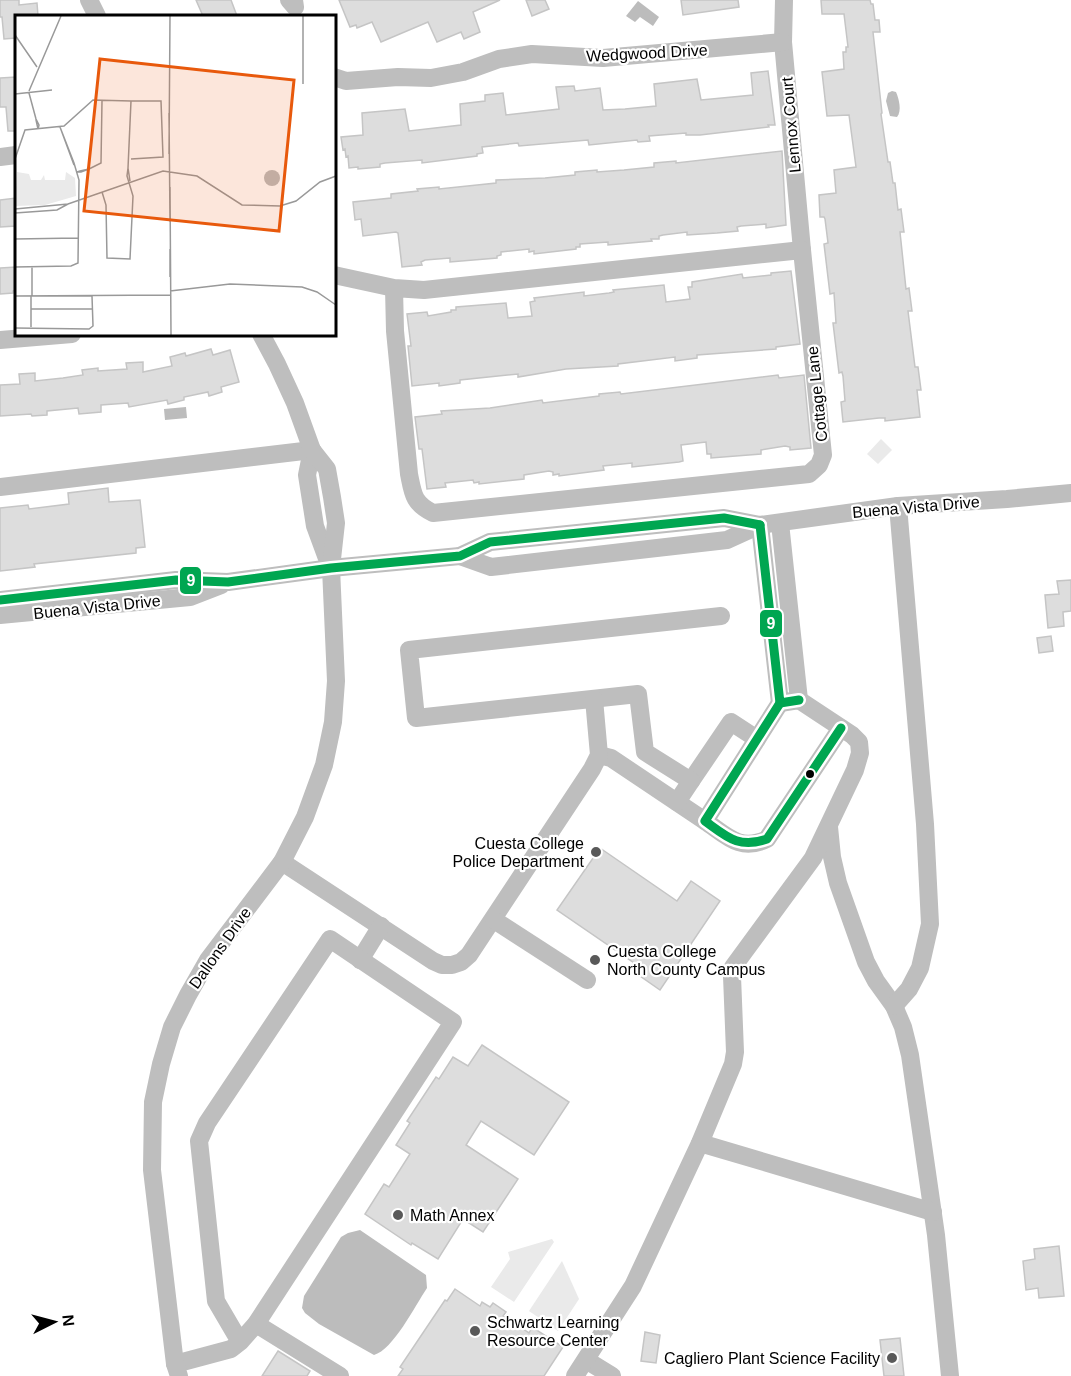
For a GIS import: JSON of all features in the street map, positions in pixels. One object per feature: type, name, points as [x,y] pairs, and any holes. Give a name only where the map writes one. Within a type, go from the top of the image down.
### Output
[{"type":"street","points":[[89,0],[96,15]]},
{"type":"street","name":"Lennox Court","points":[[784,0],[783,42],[802,249]]},
{"type":"street","name":"Wedgwood Drive","points":[[336,78],[346,81],[398,77],[431,78],[463,72],[499,59],[532,54],[603,58],[783,42]]},
{"type":"street","points":[[0,157],[15,155]]},
{"type":"street","points":[[336,275],[394,288],[424,290],[802,249]]},
{"type":"street","name":"Cottage Lane","points":[[394,288],[395,331],[409,474],[414,497],[422,507],[433,513],[809,474],[819,465],[823,455],[802,249]]},
{"type":"street","points":[[0,340],[48,336]]},
{"type":"street","name":"Dallons Drive","points":[[177,1370],[152,1170],[153,1102],[161,1064],[172,1027],[208,960],[282,862],[305,817],[320,775],[333,722],[336,681],[331,568],[336,523],[327,469],[312,450],[295,403],[262,336]]},
{"type":"street","points":[[0,487],[312,450]]},
{"type":"street","name":"Buena Vista Drive","points":[[0,600],[176,580],[228,582],[331,568],[459,556],[490,542],[724,518],[760,525],[898,506],[1071,493]]},
{"type":"street","points":[[894,1006],[909,989],[920,968],[930,924],[925,824],[898,506]]},
{"type":"street","points":[[780,523],[799,700]]},
{"type":"street","points":[[705,821],[780,703],[760,525]]},
{"type":"street","name":"Buena Vista Drive","points":[[459,556],[490,567],[727,540],[760,525]]},
{"type":"street","name":"Buena Vista Drive","points":[[0,615],[190,597],[228,582]]},
{"type":"street","points":[[691,781],[645,752],[638,694],[416,718],[409,650],[721,616]]},
{"type":"street","points":[[282,862],[433,961],[442,965],[461,962],[469,955],[494,920],[592,769],[599,755],[594,699]]},
{"type":"street","points":[[575,1376],[633,1286],[700,1143],[733,1064],[735,1052],[733,968],[813,858],[855,770],[860,753],[859,742],[799,700],[780,703]]},
{"type":"street","points":[[677,802],[730,722],[758,739]]},
{"type":"street","points":[[599,755],[611,758],[737,842],[747,846],[766,839],[841,728]]},
{"type":"street","points":[[829,827],[838,883],[866,962],[894,1006],[903,1027],[910,1055],[933,1212],[950,1376]]},
{"type":"street","points":[[494,920],[587,980]]},
{"type":"street","points":[[360,960],[381,926]]},
{"type":"street","points":[[177,1370],[231,1349],[240,1342],[256,1324],[453,1022],[330,939],[207,1123],[199,1142],[216,1301],[240,1342]]},
{"type":"street","points":[[700,1143],[933,1212]]},
{"type":"street","points":[[256,1324],[340,1376]]},
{"type":"street","points":[[586,1360],[612,1376]]},
{"type":"shaded area","points":[[638,1],[659,17],[653,26],[640,17],[635,22],[626,16]]},
{"type":"shaded area","points":[[896,92],[899,101],[897,117],[890,116],[886,101],[888,93]]},
{"type":"shaded area","points":[[186,407],[187,418],[165,420],[164,409]]},
{"type":"shaded area","points":[[881,439],[892,450],[878,464],[867,454]]},
{"type":"shaded area","points":[[360,1230],[426,1275],[427,1288],[403,1326],[389,1345],[374,1355],[319,1324],[302,1308],[304,1296],[341,1237]]},
{"type":"shaded area","points":[[552,1239],[554,1242],[514,1302],[491,1287],[510,1259],[508,1252]]},
{"type":"shaded area","points":[[562,1261],[579,1299],[558,1331],[529,1311]]},
{"type":"building","points":[[0,0],[19,0],[19,5],[37,3],[38,15],[15,15],[15,38],[4,39],[2,17],[0,17]]},
{"type":"building","points":[[196,0],[231,0],[237,15],[203,15]]},
{"type":"building","points":[[339,0],[500,0],[473,12],[480,32],[464,39],[461,32],[437,42],[428,22],[381,42],[372,22],[357,28],[356,25],[350,27]]},
{"type":"building","points":[[526,0],[545,0],[549,9],[532,16]]},
{"type":"building","points":[[681,0],[738,0],[739,7],[683,15]]},
{"type":"building","points":[[821,0],[870,0],[873,4],[875,20],[879,20],[880,32],[873,32],[881,114],[888,162],[890,162],[893,183],[895,183],[898,210],[901,209],[904,232],[900,232],[906,289],[909,288],[912,311],[908,311],[915,367],[918,367],[921,390],[917,390],[920,417],[843,422],[841,402],[845,401],[843,376],[842,372],[839,373],[833,323],[836,323],[834,293],[830,294],[824,244],[828,243],[825,219],[820,217],[819,195],[836,193],[834,170],[856,167],[849,115],[827,116],[822,72],[844,69],[843,52],[846,52],[846,47],[848,47],[844,14],[822,14]]},
{"type":"building","points":[[768,71],[775,125],[768,125],[769,127],[700,135],[686,135],[686,133],[649,136],[650,141],[638,142],[637,140],[589,145],[588,140],[519,146],[518,143],[482,147],[483,153],[477,156],[422,163],[422,160],[385,163],[380,164],[380,167],[358,169],[358,167],[349,168],[348,156],[346,157],[345,149],[343,150],[341,137],[363,135],[362,113],[405,109],[409,131],[461,125],[460,104],[485,101],[485,95],[503,93],[506,115],[559,109],[556,87],[574,86],[575,91],[600,88],[603,110],[656,106],[654,84],[697,79],[701,100],[753,95],[751,73]]},
{"type":"building","points":[[15,77],[15,131],[8,131],[6,107],[0,107],[0,78]]},
{"type":"building","points":[[782,151],[786,225],[766,228],[766,224],[741,226],[737,227],[738,231],[717,233],[687,235],[687,232],[659,236],[659,239],[651,239],[652,241],[608,245],[608,242],[580,244],[580,247],[576,249],[534,254],[534,251],[529,252],[529,249],[501,252],[497,258],[450,262],[450,258],[425,260],[421,262],[422,265],[402,267],[398,233],[363,236],[361,219],[355,220],[353,202],[391,198],[391,194],[418,191],[417,189],[496,183],[496,180],[575,175],[575,172],[654,167],[654,163],[676,161],[676,163]]},
{"type":"building","points":[[15,198],[15,226],[0,227],[0,200]]},
{"type":"building","points":[[15,267],[13,293],[0,294],[0,268]]},
{"type":"building","points":[[791,271],[800,344],[776,347],[776,349],[697,355],[697,358],[675,361],[675,357],[618,364],[618,366],[566,369],[518,377],[518,374],[460,380],[460,383],[439,386],[439,383],[412,386],[407,314],[427,312],[428,316],[451,312],[451,310],[456,310],[456,307],[506,303],[508,318],[532,316],[530,302],[535,301],[534,298],[584,292],[584,296],[614,292],[613,290],[664,285],[666,302],[690,299],[688,287],[692,287],[692,282],[742,274],[743,278]]},
{"type":"building","points":[[211,349],[213,355],[230,350],[239,382],[221,387],[222,392],[209,396],[208,392],[184,397],[184,400],[168,404],[167,400],[129,407],[128,403],[101,405],[101,412],[79,414],[78,408],[47,411],[47,415],[0,416],[0,385],[20,384],[19,374],[35,373],[35,381],[83,375],[82,370],[127,369],[126,363],[143,362],[143,372],[172,366],[170,357],[185,353],[186,356]]},
{"type":"building","points":[[778,375],[779,378],[804,375],[811,448],[790,450],[790,447],[785,446],[761,450],[761,454],[711,458],[711,454],[707,454],[706,442],[681,445],[683,461],[679,462],[632,467],[632,463],[603,466],[604,470],[559,476],[549,471],[524,475],[524,479],[479,484],[479,482],[474,483],[473,480],[445,483],[446,487],[427,489],[415,417],[442,414],[441,411],[490,408],[542,400],[543,403],[599,396],[599,394],[620,392],[621,394]]},
{"type":"building","points":[[108,488],[109,502],[140,500],[145,547],[136,548],[136,553],[34,564],[35,567],[0,571],[0,508],[28,505],[29,509],[69,504],[68,493]]},
{"type":"building","points":[[1071,580],[1071,611],[1063,612],[1064,626],[1048,628],[1045,595],[1059,594],[1057,581]]},
{"type":"building","points":[[1051,636],[1053,651],[1039,653],[1037,638]]},
{"type":"building","points":[[600,848],[677,901],[691,881],[720,901],[660,990],[630,969],[634,963],[557,910]]},
{"type":"building","points":[[482,1045],[569,1102],[534,1155],[481,1121],[466,1145],[518,1179],[483,1232],[463,1219],[438,1259],[412,1243],[411,1245],[365,1214],[384,1184],[389,1187],[410,1154],[396,1145],[410,1123],[407,1121],[436,1077],[439,1079],[453,1057],[468,1066]]},
{"type":"building","points":[[1059,1246],[1064,1296],[1039,1298],[1038,1288],[1026,1290],[1023,1261],[1035,1259],[1034,1249]]},
{"type":"building","name":"Schwartz Learning Resource Center","points":[[455,1289],[480,1306],[482,1302],[490,1307],[493,1303],[506,1312],[503,1316],[529,1333],[532,1327],[563,1347],[544,1376],[398,1376],[403,1369],[400,1367],[445,1300],[447,1301]]},
{"type":"building","points":[[645,1332],[660,1335],[656,1363],[641,1361]]},
{"type":"building","name":"Cagliero Plant Science Facility","points":[[900,1338],[904,1376],[884,1376],[880,1340]]},
{"type":"building","points":[[278,1351],[310,1371],[307,1376],[262,1376]]},
{"type":"transit line","name":"9","points":[[0,600],[176,580],[228,582],[331,568],[460,556],[490,542],[724,518],[760,525]]},
{"type":"transit line","name":"9","points":[[760,525],[780,703],[799,700]]},
{"type":"transit line","name":"9","points":[[780,703],[705,821],[734,840],[749,843],[767,839],[841,728]]},
{"type":"place","name":"Cuesta College Police Department","points":[[596,852]]},
{"type":"place","name":"Cuesta College North County Campus","points":[[595,960]]},
{"type":"place","name":"Math Annex","points":[[398,1215]]},
{"type":"place","name":"Schwartz Learning Resource Center","points":[[475,1331]]},
{"type":"place","name":"Cagliero Plant Science Facility","points":[[892,1358]]}]
